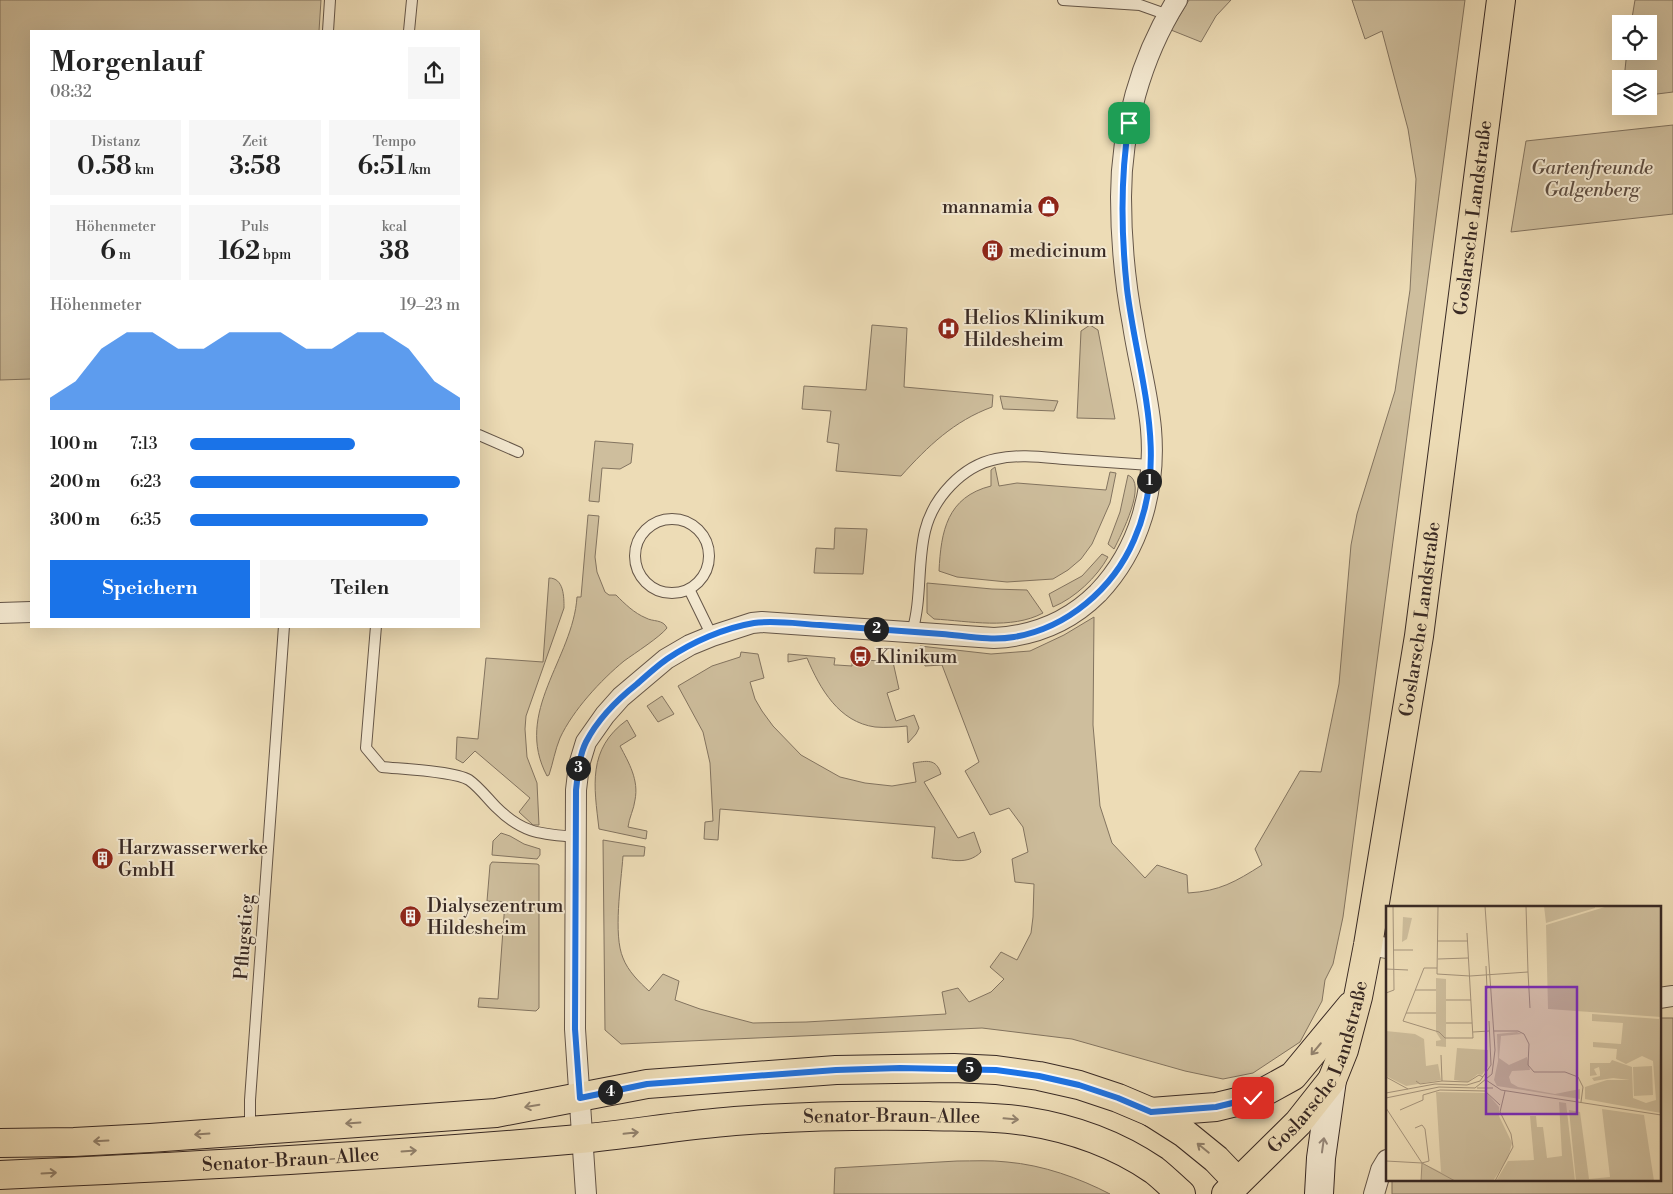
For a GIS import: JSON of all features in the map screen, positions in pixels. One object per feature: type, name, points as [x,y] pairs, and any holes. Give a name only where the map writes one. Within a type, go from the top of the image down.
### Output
[{"type":"main road","name":"Goslarsche Landstraße","points":[[1237,1190],[1298,1123],[1332,1080],[1344,1050],[1358,997],[1377,947],[1501,0]]},
{"type":"main road","points":[[1151,1112],[1216,1107],[1253,1098],[1293,1076],[1358,997]]},
{"type":"main road","name":"Senator-Braun-Allee","points":[[0,1142],[74,1142],[496,1113],[657,1084],[836,1070],[954,1068],[996,1070],[1039,1076],[1079,1085],[1118,1098],[1151,1112],[1184,1133],[1216,1159],[1237,1190]]},
{"type":"main road","points":[[1319,1194],[1321,1158],[1332,1080]]},
{"type":"main road","name":"Senator-Braun-Allee","points":[[0,1175],[181,1166],[582,1138],[744,1121],[910,1116],[993,1117],[1024,1120],[1091,1137],[1123,1152],[1155,1171],[1181,1194]]},
{"type":"street","points":[[586,1194],[575,1029],[576,790],[578,765],[586,742],[605,715],[621,697],[666,660],[690,645],[740,627],[762,622],[994,638],[1010,638],[1038,631],[1077,611],[1107,584],[1124,560],[1134,540],[1146,504],[1150,465],[1150,419],[1127,291],[1121,196],[1125,150],[1135,98],[1153,45],[1173,8]]},
{"type":"street","points":[[0,613],[30,612]]},
{"type":"street","points":[[1660,998],[1673,996]]},
{"type":"street","points":[[1374,1194],[1381,1170],[1386,1162]]},
{"type":"lane","points":[[328,30],[330,0]]},
{"type":"lane","points":[[409,30],[412,0]]},
{"type":"lane","points":[[1063,0],[1173,8]]},
{"type":"lane","points":[[480,435],[518,452]]},
{"type":"lane","points":[[912,632],[916,618],[921,552],[929,518],[942,494],[964,474],[977,465],[996,459],[1031,456],[1150,465]]},
{"type":"lane","points":[[672,518],[684,520],[695,526],[704,535],[709,559],[706,571],[699,582],[689,589],[678,593],[654,588],[638,570],[636,546],[650,526],[672,518]]},
{"type":"lane","points":[[689,589],[712,636]]},
{"type":"lane","name":"Pflugstieg","points":[[250,1131],[250,1100],[284,628]]},
{"type":"lane","points":[[376,628],[366,748],[382,767],[447,774],[468,780],[504,815],[530,832],[576,837]]},
{"type":"green space","points":[[0,0],[321,0],[319,30],[30,30],[30,379],[0,380]]},
{"type":"green space","points":[[1189,0],[1231,0],[1216,16],[1201,42],[1171,30]]},
{"type":"green space","points":[[1352,0],[1465,0],[1343,917],[1333,964],[1325,980],[1322,1001],[1300,1042],[1253,1073],[1223,1079],[1185,1071],[1072,1039],[982,1028],[621,1044],[605,1030],[603,840],[645,847],[644,856],[623,856],[618,908],[618,936],[623,958],[628,967],[649,991],[663,974],[679,981],[675,1000],[700,1009],[753,1023],[946,1014],[942,992],[958,988],[969,1002],[991,992],[1004,979],[990,967],[1001,952],[1017,960],[1031,933],[1033,917],[1034,884],[1015,882],[1012,859],[1028,852],[1023,827],[1009,808],[990,815],[965,771],[979,762],[942,665],[925,666],[920,646],[991,654],[1030,651],[1064,635],[1094,617],[1093,725],[1100,806],[1112,843],[1145,878],[1157,865],[1187,875],[1188,893],[1227,885],[1262,865],[1255,849],[1300,771],[1321,772],[1339,684],[1351,545],[1357,514],[1395,391],[1410,290],[1416,179],[1408,129],[1382,31],[1365,39]]},
{"type":"green space","points":[[1635,0],[1673,0],[1673,92],[1657,94],[1657,70],[1625,70],[1626,60],[1657,60],[1657,15],[1632,15]]},
{"type":"green space","name":"Gartenfreunde Galgenberg","points":[[1673,125],[1673,214],[1511,232],[1526,141]]},
{"type":"green space","points":[[872,325],[907,328],[904,387],[993,395],[992,407],[966,419],[942,436],[901,476],[836,471],[839,444],[827,442],[831,411],[802,409],[804,386],[866,390]]},
{"type":"green space","points":[[1090,325],[1098,330],[1115,419],[1077,418],[1081,331]]},
{"type":"green space","points":[[1000,396],[1058,401],[1054,411],[1003,409]]},
{"type":"green space","points":[[595,441],[633,444],[631,463],[620,469],[602,468],[599,502],[589,501]]},
{"type":"green space","points":[[995,467],[999,486],[1017,483],[1106,490],[1110,472],[1116,473],[1110,503],[1092,544],[1081,559],[1068,570],[1053,579],[1007,582],[957,577],[939,571],[942,542],[949,518],[965,498],[976,491],[991,486],[991,470]]},
{"type":"green space","points":[[1128,475],[1133,480],[1135,488],[1134,498],[1127,522],[1114,549],[1108,544],[1120,512]]},
{"type":"green space","points":[[588,515],[599,516],[595,557],[597,572],[605,592],[609,595],[616,595],[638,614],[663,623],[667,628],[615,669],[580,706],[560,738],[549,775],[547,776],[538,752],[537,730],[540,708],[566,642],[573,620],[577,597],[581,597]]},
{"type":"green space","points":[[835,528],[867,529],[863,574],[814,573],[816,548],[834,549]]},
{"type":"green space","points":[[1102,554],[1108,557],[1092,579],[1069,598],[1053,607],[1049,594],[1082,576]]},
{"type":"green space","points":[[549,578],[558,581],[562,589],[564,608],[526,716],[527,757],[537,783],[539,825],[533,825],[519,812],[530,798],[475,751],[463,763],[456,759],[457,737],[478,739],[486,658],[543,662]]},
{"type":"green space","points":[[927,583],[1027,590],[1043,613],[1031,618],[1004,623],[934,619],[927,613]]},
{"type":"green space","points":[[741,652],[758,654],[764,678],[750,682],[755,699],[773,726],[801,755],[840,777],[865,783],[892,786],[916,782],[913,763],[927,761],[934,763],[941,774],[924,782],[958,838],[974,832],[981,852],[970,859],[964,860],[932,858],[935,827],[720,809],[718,840],[704,839],[705,822],[713,821],[710,763],[703,732],[678,686],[712,666],[740,657]]},
{"type":"green space","points":[[788,654],[835,658],[834,665],[852,666],[852,659],[893,662],[899,689],[887,693],[896,721],[914,715],[919,728],[916,734],[908,743],[907,726],[875,727],[862,724],[851,718],[832,702],[818,681],[807,658],[788,662]]},
{"type":"green space","points":[[662,696],[674,714],[658,722],[647,706]]},
{"type":"green space","points":[[627,720],[636,736],[620,746],[627,759],[636,786],[628,827],[647,831],[646,839],[599,829],[595,783],[599,756],[605,743],[614,731]]},
{"type":"green space","points":[[501,833],[540,849],[540,855],[537,859],[492,855],[493,841]]},
{"type":"green space","points":[[492,862],[539,865],[539,1008],[536,1011],[478,1007],[479,998],[498,999],[505,902],[487,901],[490,865]]},
{"type":"green space","points":[[1660,1018],[1673,1018],[1673,1194],[1392,1194],[1392,1182],[1660,1182]]},
{"type":"green space","points":[[957,1161],[1001,1161],[1034,1166],[1073,1178],[1110,1194],[834,1194],[835,1168]]},
{"type":"place","name":"mannamia","points":[[1049,207]]},
{"type":"place","name":"medicinum","points":[[993,251]]},
{"type":"place","name":"Helios Klinikum Hildesheim","points":[[948,329]]},
{"type":"place","name":"Klinikum","points":[[860,657]]},
{"type":"place","name":"Harzwasserwerke GmbH","points":[[102,859]]},
{"type":"place","name":"Dialysezentrum Hildesheim","points":[[411,917]]},
{"type":"route","points":[[1129,123],[1122,176],[1122,230],[1127,291],[1150,419],[1151,445],[1146,504],[1134,540],[1124,560],[1107,584],[1077,611],[1053,625],[1024,635],[1010,638],[994,638],[762,622],[740,627],[690,645],[666,660],[621,697],[605,715],[586,742],[578,765],[576,790],[575,1029],[580,1098],[647,1084],[836,1070],[900,1068],[996,1070],[1039,1076],[1079,1085],[1118,1098],[1151,1112],[1216,1107],[1253,1098]]}]
